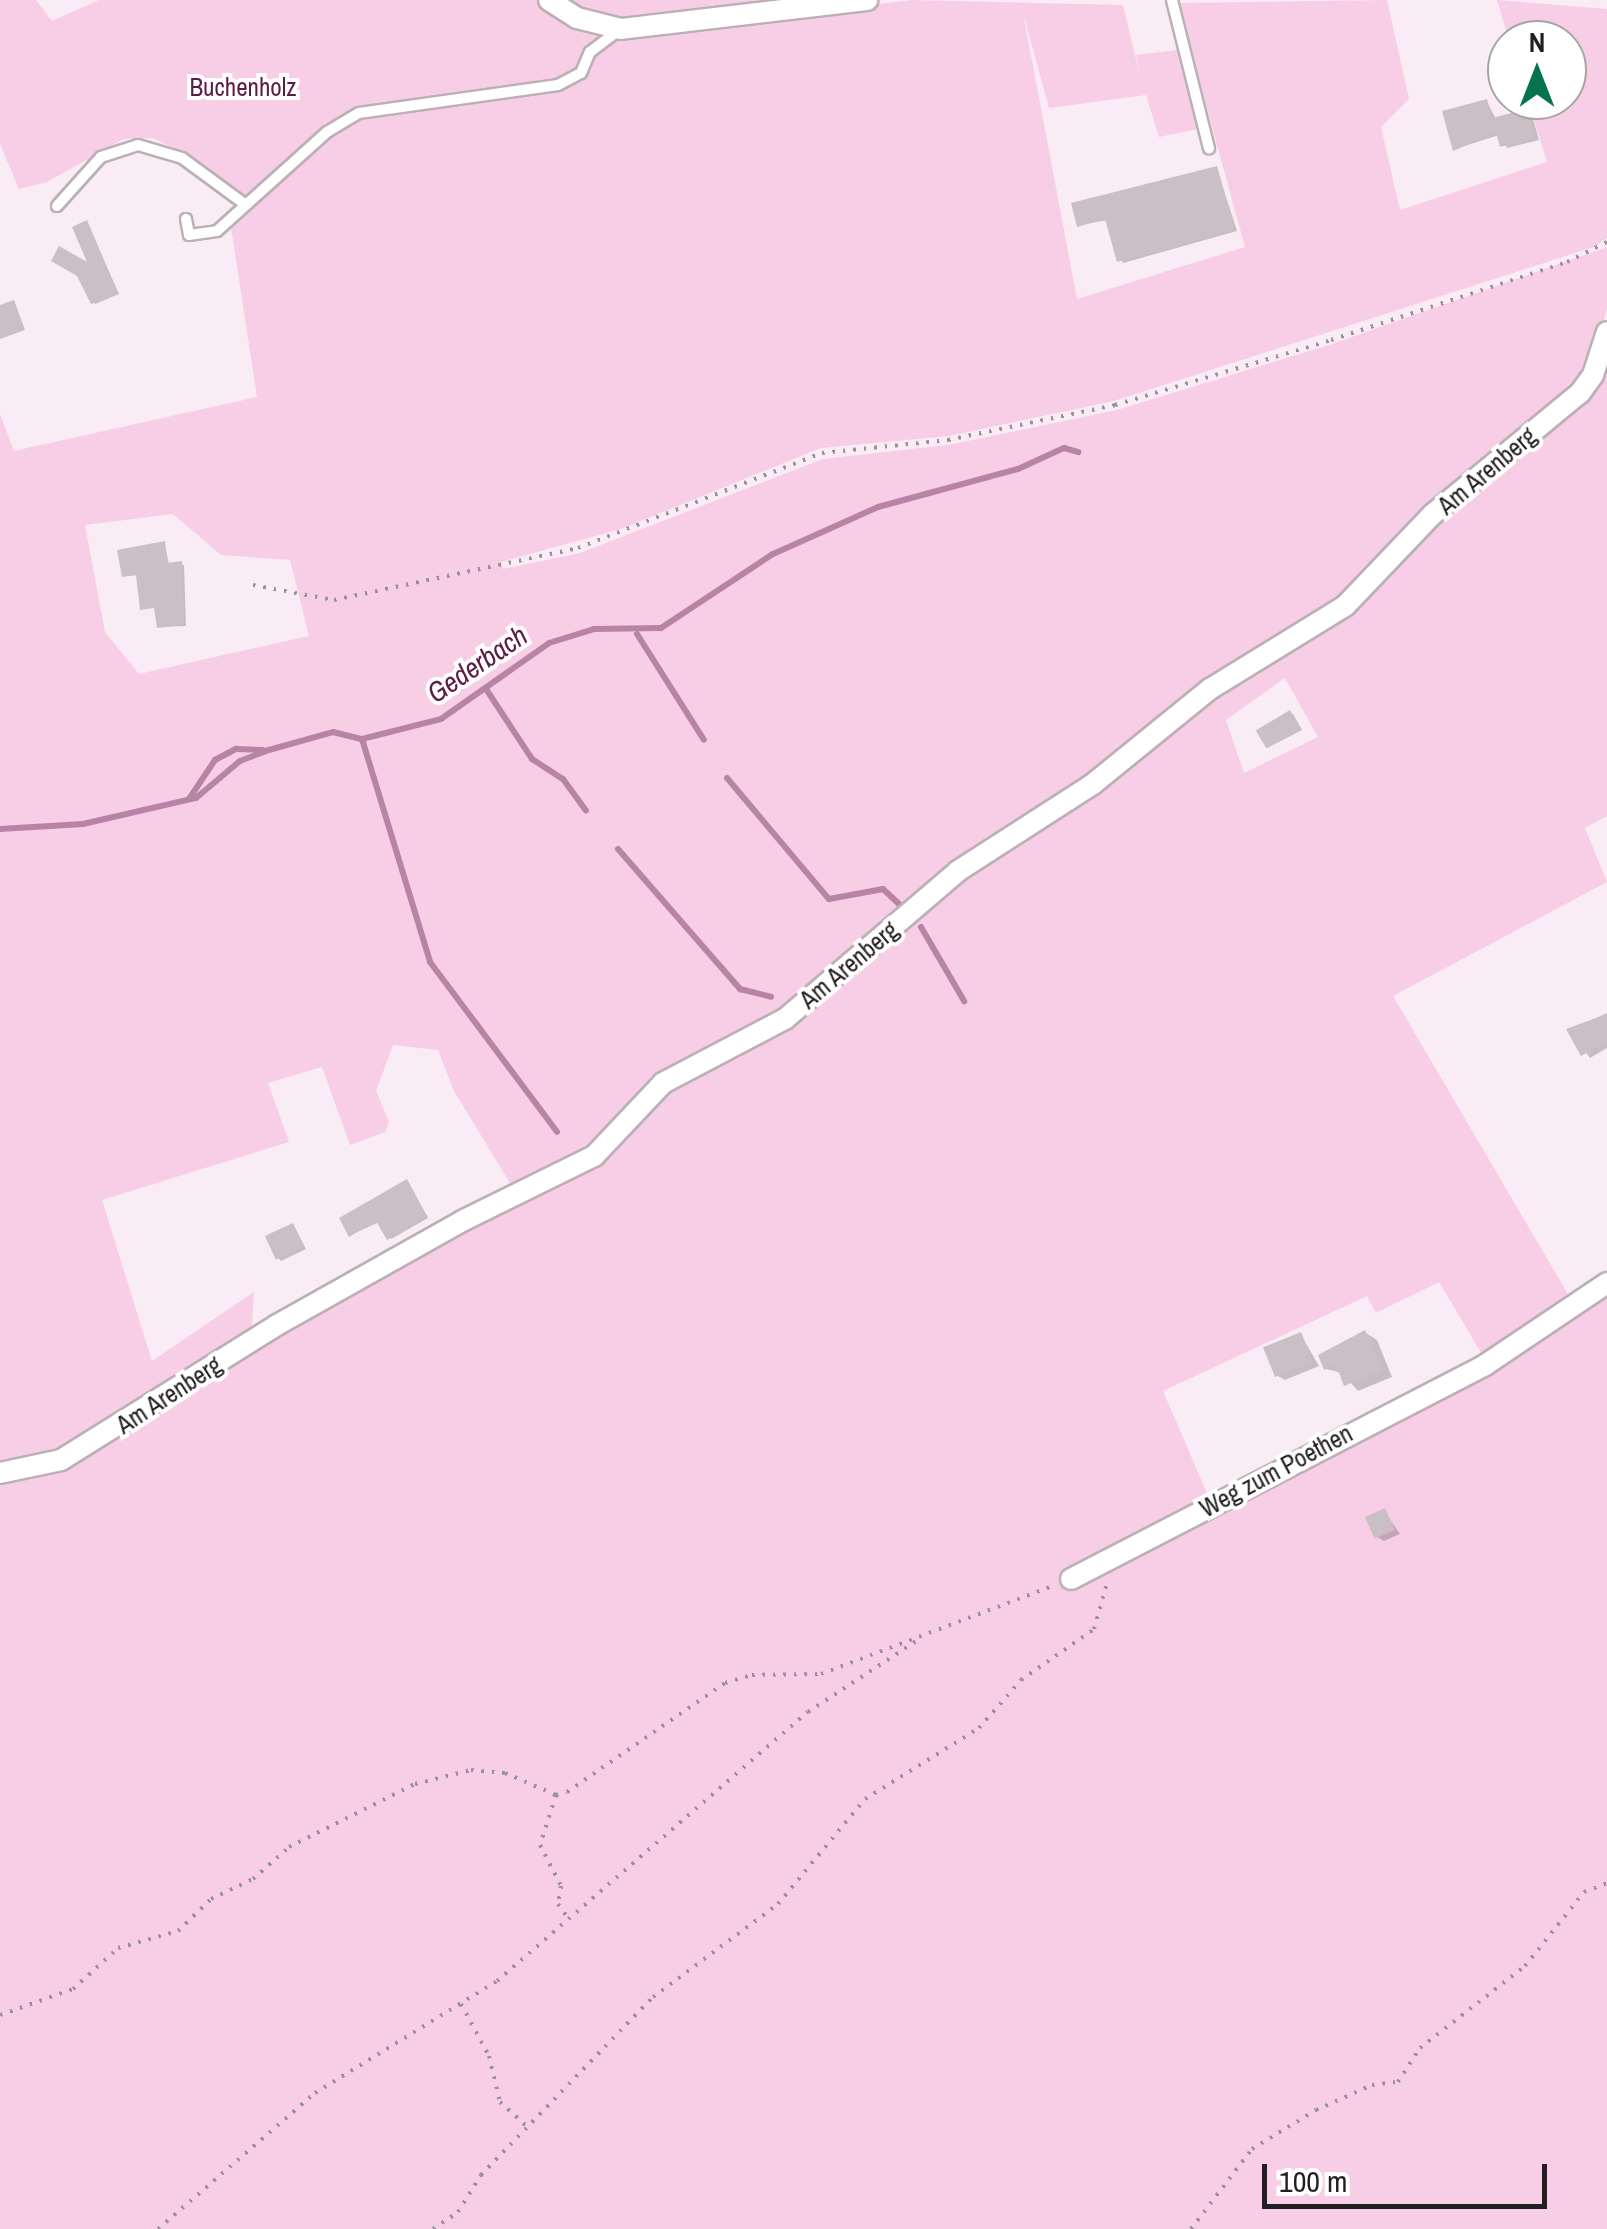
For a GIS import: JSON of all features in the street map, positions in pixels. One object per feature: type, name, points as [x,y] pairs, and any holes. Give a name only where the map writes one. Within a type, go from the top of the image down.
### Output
[{"type":"street","points":[[548,0],[577,18],[622,28],[867,0]]},
{"type":"street","name":"Am Arenberg","points":[[0,1473],[61,1460],[277,1325],[464,1220],[594,1156],[663,1084],[785,1019],[958,871],[1093,784],[1210,689],[1344,606],[1434,514],[1580,392],[1594,376],[1607,332]]},
{"type":"street","name":"Weg zum Poethen","points":[[1070,1580],[1110,1564],[1284,1464],[1485,1365],[1607,1283]]},
{"type":"lane","points":[[1172,0],[1209,148]]},
{"type":"lane","points":[[186,220],[189,235],[218,231],[359,113],[558,85],[581,73],[590,52],[622,28]]},
{"type":"lane","points":[[58,206],[91,164],[138,145],[182,158],[246,205]]},
{"type":"path","points":[[253,585],[334,600],[578,548],[822,453],[948,440],[1115,405],[1404,316],[1607,242]]},
{"type":"path","points":[[433,2229],[458,2212],[481,2174],[532,2130],[653,1997],[778,1904],[865,1799],[978,1728],[1021,1680],[1094,1628],[1110,1564]]},
{"type":"path","points":[[0,2015],[74,1989],[118,1948],[178,1931],[211,1899],[253,1879],[288,1847],[416,1784],[486,1771],[556,1795],[593,1780],[725,1684],[752,1675],[821,1674],[1070,1580]]},
{"type":"path","points":[[158,2229],[315,2093],[461,2004],[569,1920],[808,1712],[930,1632]]},
{"type":"path","points":[[556,1795],[540,1846],[561,1886],[558,1904],[569,1920]]},
{"type":"path","points":[[1191,2229],[1252,2149],[1316,2110],[1372,2086],[1398,2082],[1420,2048],[1525,1966],[1584,1892],[1607,1883]]},
{"type":"path","points":[[461,2004],[489,2056],[500,2102],[532,2130]]},
{"type":"green space","name":"Buchenholz","points":[[0,0],[36,0],[52,21],[99,0],[538,0],[574,22],[610,31],[578,70],[558,81],[359,110],[245,202],[185,154],[153,138],[124,139],[47,182],[19,189],[0,144]]},
{"type":"green space","points":[[556,0],[827,0],[622,24]]},
{"type":"green space","points":[[912,0],[1123,5],[1140,76],[1136,55],[1178,50],[1198,129],[1159,137],[1146,95],[1049,108],[1023,13],[1077,299],[1245,247],[1178,3],[1387,0],[1409,99],[1381,127],[1400,210],[1547,162],[1534,120],[1587,120],[1587,20],[1503,20],[1497,0],[1607,9],[1607,238],[1594,247],[1114,401],[949,436],[821,448],[621,529],[501,562],[503,569],[580,553],[823,459],[948,445],[1117,410],[1332,344],[1607,247],[1607,309],[1588,374],[1576,389],[1430,511],[1342,602],[1207,683],[1215,698],[1288,643],[1346,611],[1435,518],[1584,395],[1607,340],[1607,816],[1585,828],[1607,882],[1393,996],[1569,1296],[1486,1361],[1439,1282],[1376,1313],[1367,1296],[1163,1391],[1209,1498],[1068,1574],[1073,1586],[1097,1577],[1288,1471],[1445,1396],[1607,1289],[1607,2229],[0,2229],[0,414],[14,451],[257,397],[231,227],[331,135],[360,117],[560,88],[584,77],[594,54],[618,35]],"holes":[[[173,514],[221,555],[290,560],[309,636],[139,674],[105,632],[85,525]],[[1285,678],[1318,737],[1244,773],[1226,720]],[[393,1045],[438,1050],[454,1091],[511,1185],[448,1217],[446,1234],[307,1314],[251,1340],[254,1292],[152,1361],[102,1200],[289,1142],[268,1083],[322,1067],[350,1145],[385,1132],[389,1122],[376,1091]]]},
{"type":"building","points":[[1487,99],[1487,120],[1530,120],[1535,138],[1500,147],[1496,132],[1453,151],[1442,111]]},
{"type":"building","points":[[1217,166],[1235,230],[1117,262],[1105,219],[1077,227],[1071,203]]},
{"type":"building","points":[[87,220],[118,293],[91,304],[77,276],[51,261],[59,246],[87,262],[72,227]]},
{"type":"building","points":[[14,300],[25,330],[0,339],[0,305]]},
{"type":"building","points":[[165,541],[167,563],[182,561],[184,625],[157,628],[154,608],[140,610],[136,575],[122,577],[117,550]]},
{"type":"building","points":[[1290,710],[1301,728],[1267,749],[1256,731]]},
{"type":"building","points":[[1607,1014],[1607,1041],[1581,1056],[1566,1029]]},
{"type":"building","points":[[407,1179],[427,1216],[387,1240],[376,1221],[349,1237],[339,1218]]},
{"type":"building","points":[[293,1223],[304,1247],[276,1260],[265,1236]]},
{"type":"building","points":[[1365,1330],[1382,1370],[1344,1386],[1336,1365],[1324,1370],[1318,1355]]},
{"type":"building","points":[[1301,1332],[1313,1362],[1275,1377],[1263,1347]]},
{"type":"building","points":[[1385,1508],[1395,1530],[1375,1539],[1365,1517]]},
{"type":"waterway","name":"Gederbach","points":[[0,829],[83,824],[196,798],[240,761],[269,750],[333,732],[362,739],[441,719],[549,643],[594,629],[661,628],[773,554],[878,507],[1018,469],[1064,448],[1078,452]]},
{"type":"waterway","points":[[637,634],[704,740]]},
{"type":"waterway","points":[[486,689],[532,759],[563,779],[586,811]]},
{"type":"waterway","points":[[362,739],[430,962],[557,1132]]},
{"type":"waterway","points":[[189,799],[215,760],[236,749],[263,750]]},
{"type":"waterway","points":[[727,778],[829,899],[883,889],[900,905]]},
{"type":"waterway","points":[[618,849],[740,989],[771,997]]},
{"type":"waterway","points":[[921,927],[964,1001]]}]
